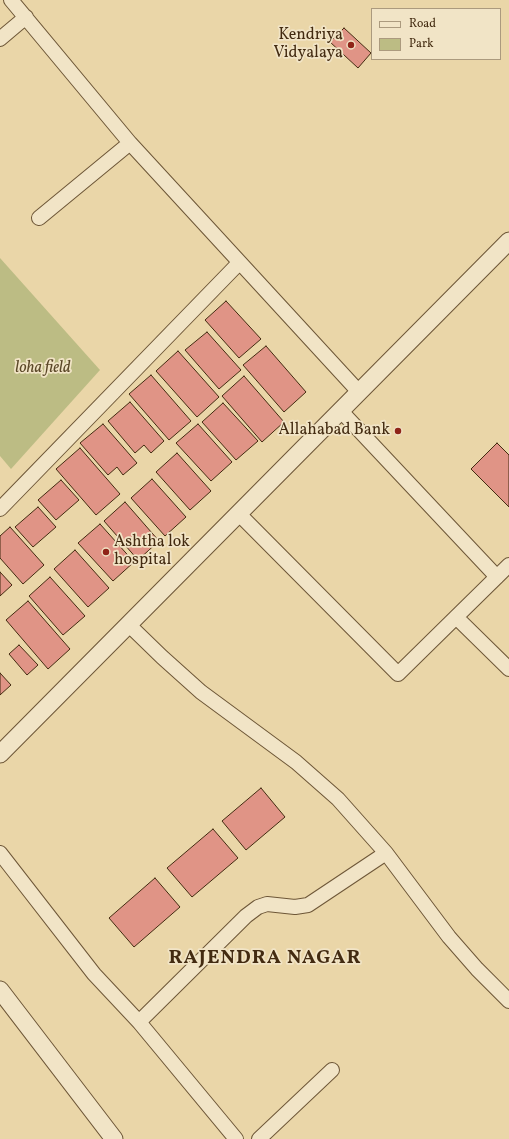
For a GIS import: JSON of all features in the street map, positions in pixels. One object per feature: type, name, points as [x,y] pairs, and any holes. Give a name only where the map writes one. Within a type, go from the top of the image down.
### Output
[{"type":"street","points":[[11,0],[130,143],[359,392]]},
{"type":"street","points":[[0,39],[26,17]]},
{"type":"street","points":[[39,218],[130,143]]},
{"type":"street","points":[[0,754],[239,514],[340,410],[509,242]]},
{"type":"street","points":[[0,509],[239,263]]},
{"type":"street","points":[[340,410],[497,577]]},
{"type":"street","points":[[239,514],[398,674],[509,565]]},
{"type":"street","points":[[456,617],[509,669]]},
{"type":"street","points":[[128,624],[162,658],[201,692],[296,762],[338,799],[386,853],[449,937],[476,969],[509,1001]]},
{"type":"street","points":[[0,853],[94,974],[139,1022],[236,1139]]},
{"type":"street","points":[[139,1022],[246,916],[258,907],[267,904],[295,907],[308,905],[386,853]]},
{"type":"street","points":[[0,990],[114,1139]]},
{"type":"street","points":[[259,1139],[332,1070]]},
{"type":"green space","name":"loha field","points":[[0,258],[100,370],[11,469],[0,456]]},
{"type":"building","points":[[344,28],[371,53],[358,68],[330,42]]},
{"type":"building","points":[[226,301],[261,339],[239,358],[205,320]]},
{"type":"building","points":[[207,332],[241,370],[219,389],[185,350]]},
{"type":"building","points":[[266,346],[306,392],[284,412],[243,365]]},
{"type":"building","points":[[178,351],[219,397],[197,417],[156,371]]},
{"type":"building","points":[[151,375],[191,421],[169,440],[129,394]]},
{"type":"building","points":[[244,376],[284,422],[262,442],[222,396]]},
{"type":"building","points":[[130,402],[164,441],[151,453],[144,445],[135,453],[108,421]]},
{"type":"building","points":[[223,403],[258,441],[236,460],[202,422]]},
{"type":"building","points":[[103,424],[137,463],[123,475],[117,467],[108,475],[80,443]]},
{"type":"building","points":[[198,424],[232,462],[211,481],[176,443]]},
{"type":"building","points":[[497,443],[509,455],[509,507],[471,469]]},
{"type":"building","points":[[80,448],[120,494],[96,515],[56,469]]},
{"type":"building","points":[[177,453],[211,491],[190,510],[156,472]]},
{"type":"building","points":[[152,479],[186,517],[165,536],[131,498]]},
{"type":"building","points":[[61,480],[79,500],[56,520],[38,500]]},
{"type":"building","points":[[125,502],[159,541],[138,560],[104,521]]},
{"type":"building","points":[[38,507],[56,527],[33,547],[15,527]]},
{"type":"building","name":"Ashtha lok hospital","points":[[100,524],[134,562],[113,581],[78,543]]},
{"type":"building","points":[[10,527],[44,565],[23,584],[0,558],[0,536]]},
{"type":"building","points":[[75,550],[109,588],[88,607],[54,569]]},
{"type":"building","points":[[0,572],[12,585],[0,596]]},
{"type":"building","points":[[50,577],[85,616],[63,635],[29,596]]},
{"type":"building","points":[[28,601],[70,649],[48,669],[6,620]]},
{"type":"building","points":[[19,645],[38,665],[27,675],[9,654]]},
{"type":"building","points":[[0,673],[11,685],[0,695]]},
{"type":"building","points":[[261,788],[285,817],[246,850],[222,821]]},
{"type":"building","points":[[213,829],[238,858],[192,897],[167,868]]},
{"type":"building","points":[[155,878],[180,907],[134,947],[109,918]]},
{"type":"place","name":"Kendriya Vidyalaya","points":[[351,45]]},
{"type":"place","name":"Allahabad Bank","points":[[398,431]]},
{"type":"place","name":"Ashtha lok hospital","points":[[106,552]]},
{"type":"district","name":"RAJENDRA NAGAR","points":[[265,959]]}]
